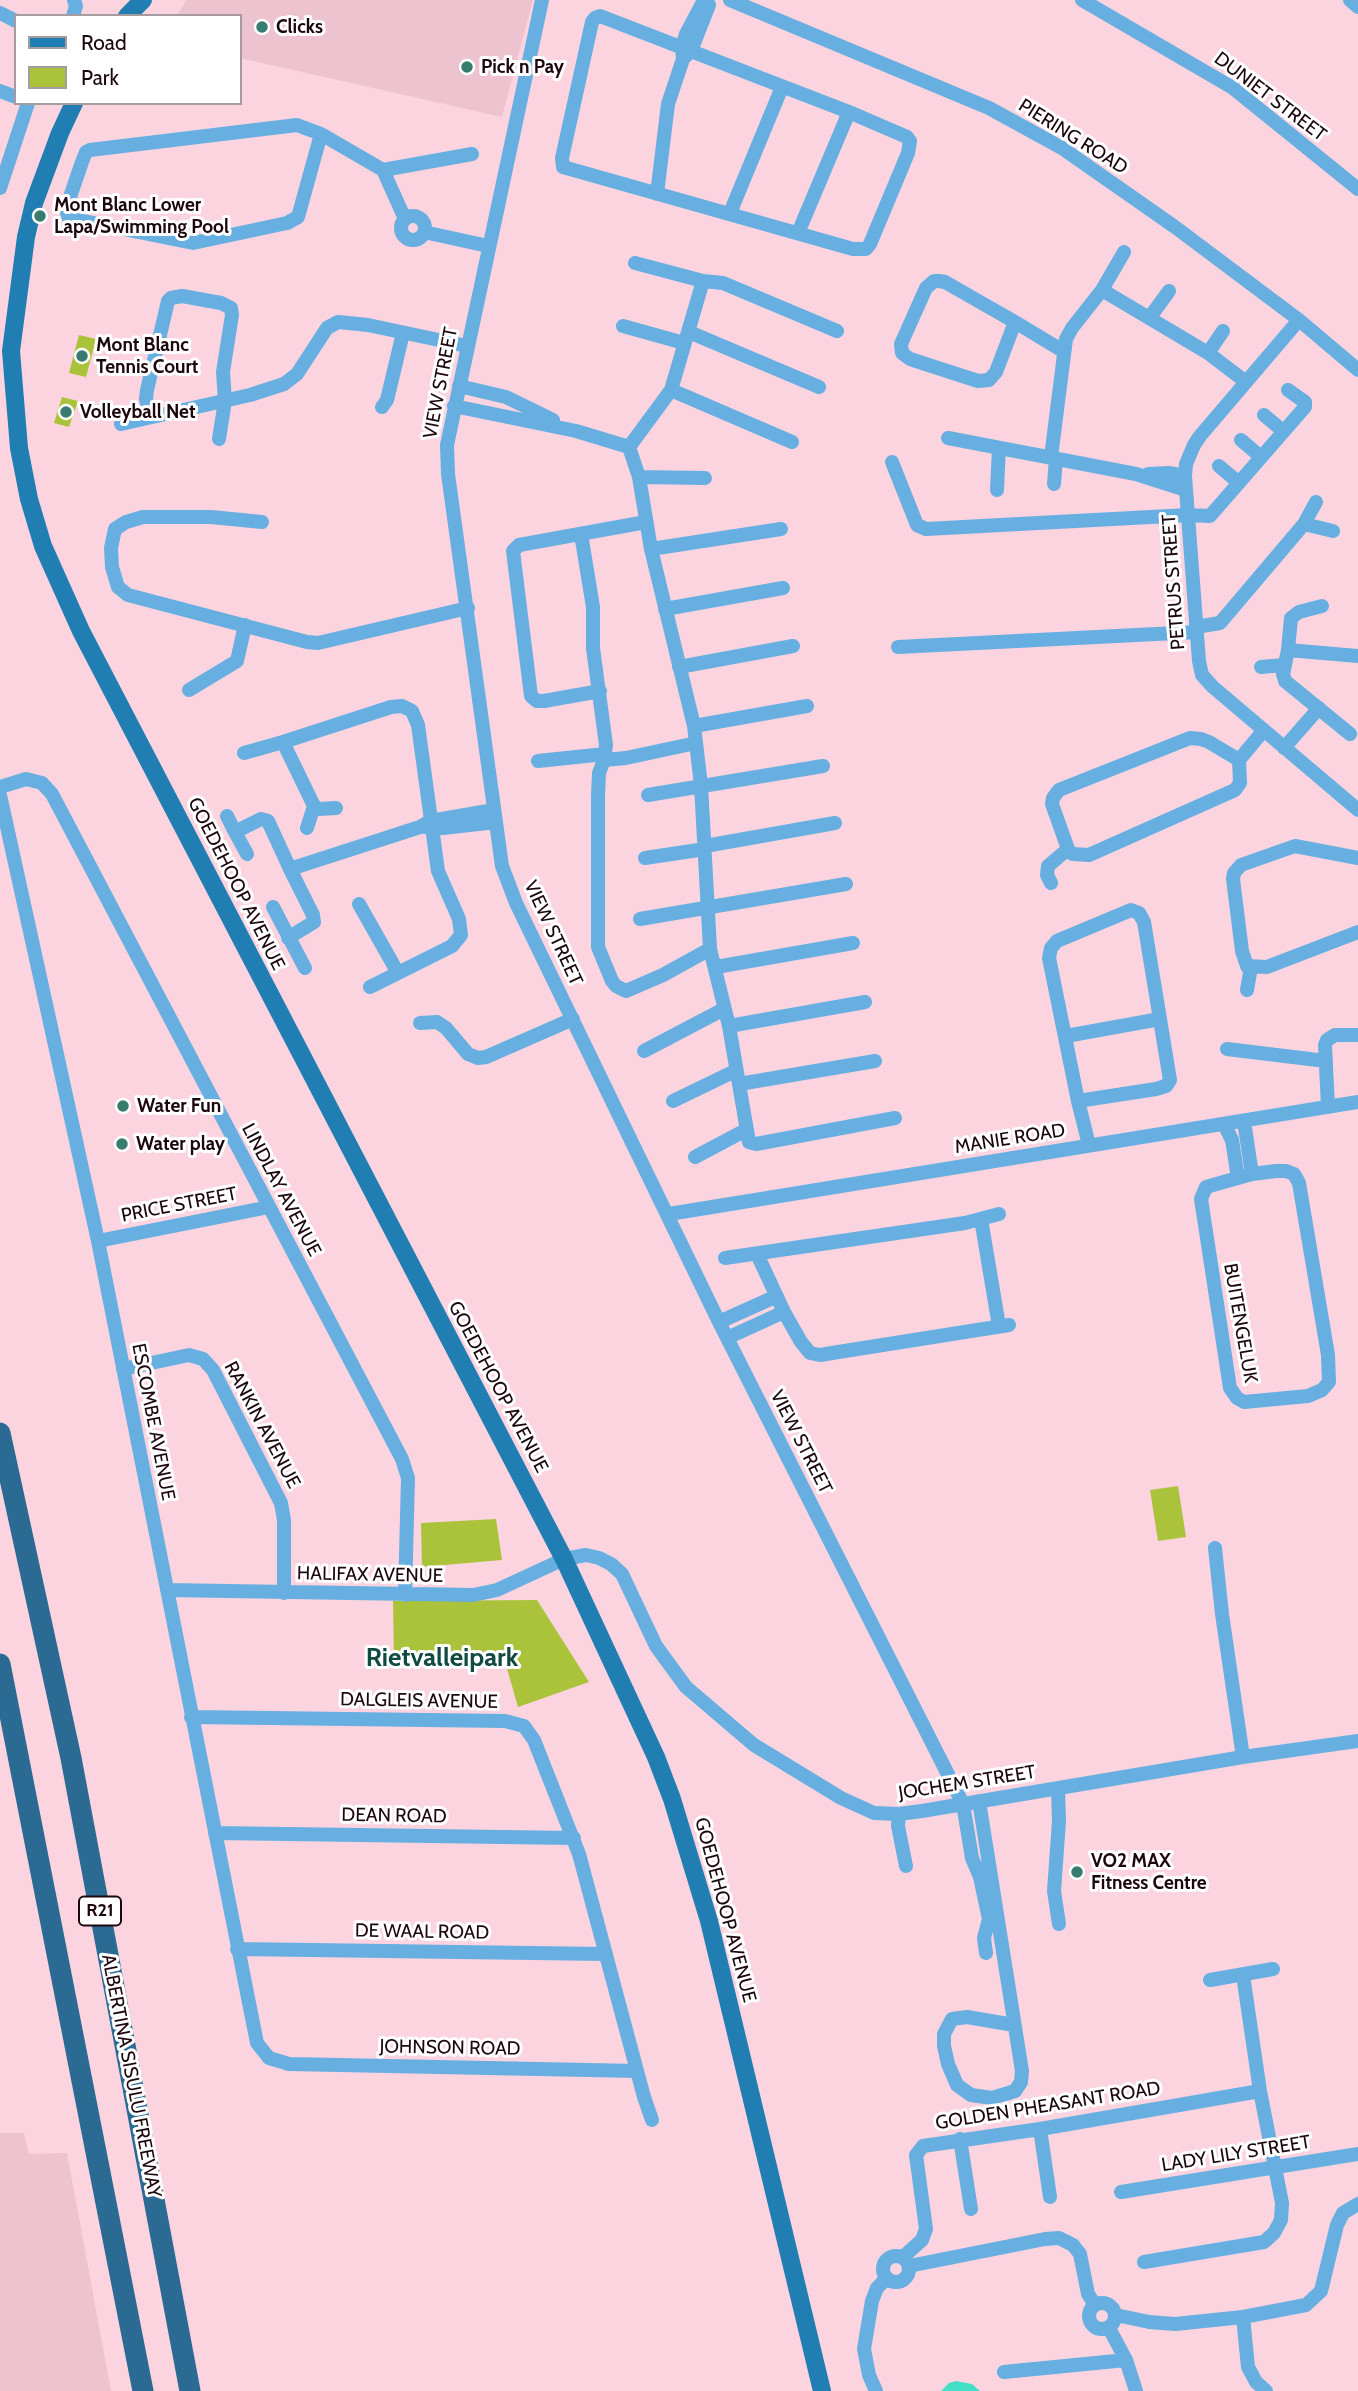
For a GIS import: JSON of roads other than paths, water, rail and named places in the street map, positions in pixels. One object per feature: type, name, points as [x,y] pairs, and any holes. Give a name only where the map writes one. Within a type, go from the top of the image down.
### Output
[{"type":"highway","name":"ALBERTINA SISULU FREEWAY","points":[[0,1433],[71,1758],[190,2391]]},
{"type":"highway","name":"R21","points":[[0,1664],[143,2391]]},
{"type":"main road","points":[[128,14],[143,0]]},
{"type":"main road","name":"GOEDEHOOP AVENUE","points":[[73,105],[45,171],[26,237],[11,351],[19,448],[29,499],[43,546],[80,631],[564,1559],[656,1757],[701,1892],[822,2391]]},
{"type":"street","name":"VIEW STREET","points":[[542,0],[454,406],[447,458],[502,866],[516,903],[719,1322],[963,1804],[972,1858],[980,1877],[989,1919],[984,1938],[986,1953]]},
{"type":"street","points":[[657,194],[668,104],[698,7],[704,0]]},
{"type":"street","points":[[685,52],[710,0]]},
{"type":"street","name":"PIERING ROAD","points":[[730,0],[977,103],[1062,148],[1164,219],[1299,320],[1358,370]]},
{"type":"street","name":"DUNIET STREET","points":[[1082,0],[1233,88],[1358,189]]},
{"type":"street","points":[[1350,0],[1358,7]]},
{"type":"street","points":[[600,16],[685,52],[849,112],[903,134],[910,141],[908,153],[866,249],[860,250],[564,167],[562,158],[594,18],[600,16]]},
{"type":"street","points":[[730,213],[782,87]]},
{"type":"street","points":[[0,188],[3,169],[27,105]]},
{"type":"street","points":[[798,233],[849,112]]},
{"type":"street","points":[[321,134],[298,217],[287,223],[193,243],[69,218],[67,213],[82,162],[86,152],[90,150],[289,125],[303,126],[321,134],[383,170],[405,219],[401,227],[405,237],[416,239],[424,232],[488,246]]},
{"type":"street","points":[[383,170],[472,155]]},
{"type":"street","points":[[1054,484],[1053,457],[1063,351],[1069,333],[1102,290],[1124,252]]},
{"type":"street","points":[[635,263],[735,288],[837,331]]},
{"type":"street","points":[[629,447],[671,390],[703,281]]},
{"type":"street","points":[[1015,322],[996,372],[989,380],[978,381],[921,363],[905,357],[902,353],[901,344],[926,288],[934,281],[945,282],[1015,322],[1063,351]]},
{"type":"street","points":[[1102,290],[1208,353],[1246,382]]},
{"type":"street","points":[[1150,317],[1169,291]]},
{"type":"street","points":[[150,416],[147,390],[168,301],[175,296],[220,303],[231,308],[232,315],[223,372],[225,401],[219,439]]},
{"type":"street","name":"PETRUS STREET","points":[[1299,320],[1194,445],[1186,464],[1199,661],[1202,675],[1358,810]]},
{"type":"street","points":[[121,424],[267,390],[292,379],[332,324],[345,321],[467,346]]},
{"type":"street","points":[[623,326],[686,337],[819,387]]},
{"type":"street","points":[[1208,353],[1223,331]]},
{"type":"street","points":[[382,407],[387,400],[403,333]]},
{"type":"street","points":[[459,386],[506,397],[576,431]]},
{"type":"street","points":[[671,390],[792,442]]},
{"type":"street","points":[[892,462],[918,525],[926,528],[1212,516],[1306,405],[1305,401],[1288,390]]},
{"type":"street","points":[[454,406],[576,431],[629,447]]},
{"type":"street","points":[[1264,415],[1283,431]]},
{"type":"street","points":[[948,438],[1136,474],[1170,473],[1186,483]]},
{"type":"street","points":[[1241,440],[1261,457]]},
{"type":"street","points":[[629,447],[639,477],[651,549],[694,726],[701,785],[710,949],[729,1026],[749,1142],[756,1144],[895,1118]]},
{"type":"street","points":[[997,490],[999,448]]},
{"type":"street","points":[[1219,466],[1239,483]]},
{"type":"street","points":[[639,477],[705,478]]},
{"type":"street","points":[[898,647],[1196,629],[1220,623],[1304,524],[1316,502]]},
{"type":"street","points":[[262,522],[211,517],[143,517],[126,522],[115,529],[111,548],[116,581],[124,592],[318,643],[468,608]]},
{"type":"street","points":[[600,691],[544,701],[534,699],[530,688],[512,556],[515,547],[646,522]]},
{"type":"street","points":[[1304,524],[1333,531]]},
{"type":"street","points":[[651,549],[781,530]]},
{"type":"street","points":[[581,534],[593,607],[592,638],[606,746],[599,773],[598,796],[598,947],[612,981],[621,989],[633,989],[710,949]]},
{"type":"street","points":[[665,609],[783,587]]},
{"type":"street","points":[[1322,606],[1302,611],[1291,618],[1283,674],[1285,681],[1350,734]]},
{"type":"street","points":[[189,690],[237,661],[245,625]]},
{"type":"street","points":[[679,667],[793,646]]},
{"type":"street","points":[[1261,667],[1286,658],[1358,656]]},
{"type":"street","points":[[244,753],[391,707],[402,706],[412,711],[418,726],[427,825],[440,879],[459,919],[461,935],[452,946],[370,987]]},
{"type":"street","points":[[694,726],[807,706]]},
{"type":"street","points":[[1284,748],[1319,708]]},
{"type":"street","points":[[1239,760],[1209,742],[1190,738],[1059,790],[1052,804],[1068,849],[1072,854],[1089,855],[1229,793],[1240,783],[1239,760],[1264,730]]},
{"type":"street","points":[[283,742],[313,806],[319,809],[335,808]]},
{"type":"street","points":[[538,761],[626,758],[696,743]]},
{"type":"street","points":[[648,795],[823,766]]},
{"type":"street","name":"LINDLAY AVENUE","points":[[0,788],[26,779],[42,783],[52,794],[405,1466],[408,1487],[405,1595]]},
{"type":"street","name":"ESCOMBE AVENUE","points":[[0,795],[98,1241],[255,2039],[265,2055]]},
{"type":"street","points":[[307,828],[313,806]]},
{"type":"street","points":[[227,816],[247,854]]},
{"type":"street","points":[[290,869],[427,825],[495,816]]},
{"type":"street","points":[[235,832],[261,819],[268,821],[313,915],[314,922],[309,927],[288,938]]},
{"type":"street","points":[[645,858],[835,824]]},
{"type":"street","points":[[1358,858],[1295,846],[1239,867],[1233,879],[1245,963],[1251,967],[1267,967],[1358,932]]},
{"type":"street","points":[[1051,883],[1047,875],[1048,866],[1068,849]]},
{"type":"street","points":[[640,919],[846,884]]},
{"type":"street","points":[[359,904],[398,973]]},
{"type":"street","points":[[273,907],[305,968]]},
{"type":"street","points":[[1079,1101],[1166,1086],[1171,1075],[1144,922],[1139,913],[1131,910],[1057,940],[1051,948],[1049,958],[1079,1101],[1089,1145]]},
{"type":"street","points":[[716,967],[853,943]]},
{"type":"street","points":[[1247,990],[1251,967]]},
{"type":"street","points":[[729,1026],[865,1002]]},
{"type":"street","points":[[645,1051],[724,1009]]},
{"type":"street","points":[[420,1023],[437,1022],[446,1028],[468,1054],[478,1058],[486,1057],[573,1019]]},
{"type":"street","points":[[1066,1036],[1160,1019]]},
{"type":"street","points":[[1328,1107],[1325,1045],[1330,1037],[1358,1035]]},
{"type":"street","points":[[1227,1049],[1326,1061]]},
{"type":"street","points":[[673,1101],[737,1077],[875,1061]]},
{"type":"street","name":"MANIE ROAD","points":[[668,1214],[1358,1102]]},
{"type":"street","points":[[1244,1121],[1245,1176]]},
{"type":"street","points":[[1224,1124],[1245,1176]]},
{"type":"street","points":[[695,1157],[746,1129]]},
{"type":"street","name":"BUITENGELUK","points":[[1286,1171],[1294,1174],[1299,1183],[1330,1372],[1329,1382],[1322,1390],[1308,1396],[1244,1402],[1231,1393],[1201,1199],[1206,1187],[1245,1176],[1286,1171]]},
{"type":"street","name":"PRICE STREET","points":[[98,1241],[269,1207]]},
{"type":"street","points":[[725,1258],[999,1214]]},
{"type":"street","points":[[757,1254],[801,1342],[810,1353],[820,1355],[1004,1326],[981,1219]]},
{"type":"street","points":[[719,1322],[777,1296]]},
{"type":"street","points":[[727,1338],[784,1312]]},
{"type":"street","name":"RANKIN AVENUE","points":[[123,1369],[189,1356],[203,1359],[210,1366],[280,1497],[284,1520],[284,1593]]},
{"type":"street","points":[[1215,1548],[1242,1757]]},
{"type":"street","name":"JOCHEM STREET","points":[[564,1559],[591,1555],[618,1570],[626,1580],[656,1646],[686,1687],[754,1745],[807,1779],[874,1813],[899,1814],[1242,1757],[1358,1741]]},
{"type":"street","name":"HALIFAX AVENUE","points":[[167,1590],[452,1596],[490,1592],[564,1559]]},
{"type":"street","name":"DALGLEIS AVENUE","points":[[191,1717],[467,1720],[520,1724],[534,1740],[574,1838],[652,2120]]},
{"type":"street","points":[[1058,1788],[1059,1821],[1054,1891],[1059,1924]]},
{"type":"street","points":[[979,1801],[1022,2070],[1018,2087],[1007,2095],[992,2098],[971,2095],[957,2085],[944,2046],[944,2034],[952,2019],[967,2017],[1014,2025]]},
{"type":"street","points":[[899,1814],[898,1825],[906,1866]]},
{"type":"street","name":"DEAN ROAD","points":[[215,1833],[574,1838]]},
{"type":"street","name":"DE WAAL ROAD","points":[[237,1950],[606,1954]]},
{"type":"street","points":[[1210,1980],[1273,1969]]},
{"type":"street","points":[[1144,2262],[1264,2242],[1277,2228],[1283,2215],[1260,2091],[1243,1975]]},
{"type":"street","name":"JOHNSON ROAD","points":[[265,2055],[277,2062],[289,2064],[637,2071]]},
{"type":"street","name":"GOLDEN PHEASANT ROAD","points":[[906,2262],[922,2240],[926,2229],[916,2155],[919,2149],[930,2144],[1040,2129],[1260,2091]]},
{"type":"street","points":[[1040,2129],[1050,2197]]},
{"type":"street","points":[[960,2139],[971,2209]]},
{"type":"street","name":"LADY LILY STREET","points":[[1121,2192],[1358,2154]]},
{"type":"street","points":[[1136,2391],[1112,2321],[1114,2308],[1101,2302],[1095,2305],[1089,2314],[1092,2324],[1098,2328],[1112,2321],[1175,2324],[1243,2317],[1307,2305],[1321,2291],[1340,2218],[1346,2209],[1358,2204]]},
{"type":"street","points":[[906,2262],[909,2273],[904,2279],[897,2282],[887,2278],[883,2270],[887,2259],[895,2256],[906,2262],[1059,2238],[1073,2245],[1080,2254],[1088,2294],[1095,2305]]},
{"type":"street","points":[[876,2391],[869,2375],[864,2349],[872,2301],[877,2288],[887,2278]]},
{"type":"street","points":[[1243,2317],[1248,2367],[1256,2382],[1266,2391]]},
{"type":"street","points":[[1004,2372],[1126,2360]]},
{"type":"place","name":"Clicks","points":[[262,27]]},
{"type":"place","name":"Pick n Pay","points":[[467,67]]},
{"type":"place","name":"Mont Blanc Lower Lapa/Swimming Pool","points":[[40,216]]},
{"type":"place","name":"Mont Blanc Tennis Court","points":[[82,356]]},
{"type":"place","name":"Volleyball Net","points":[[66,412]]},
{"type":"place","name":"Water Fun","points":[[123,1106]]},
{"type":"place","name":"Water play","points":[[122,1144]]},
{"type":"place","name":"VO2 MAX Fitness Centre","points":[[1077,1872]]},
{"type":"district","name":"Rietvalleipark","points":[[442,1658]]}]
